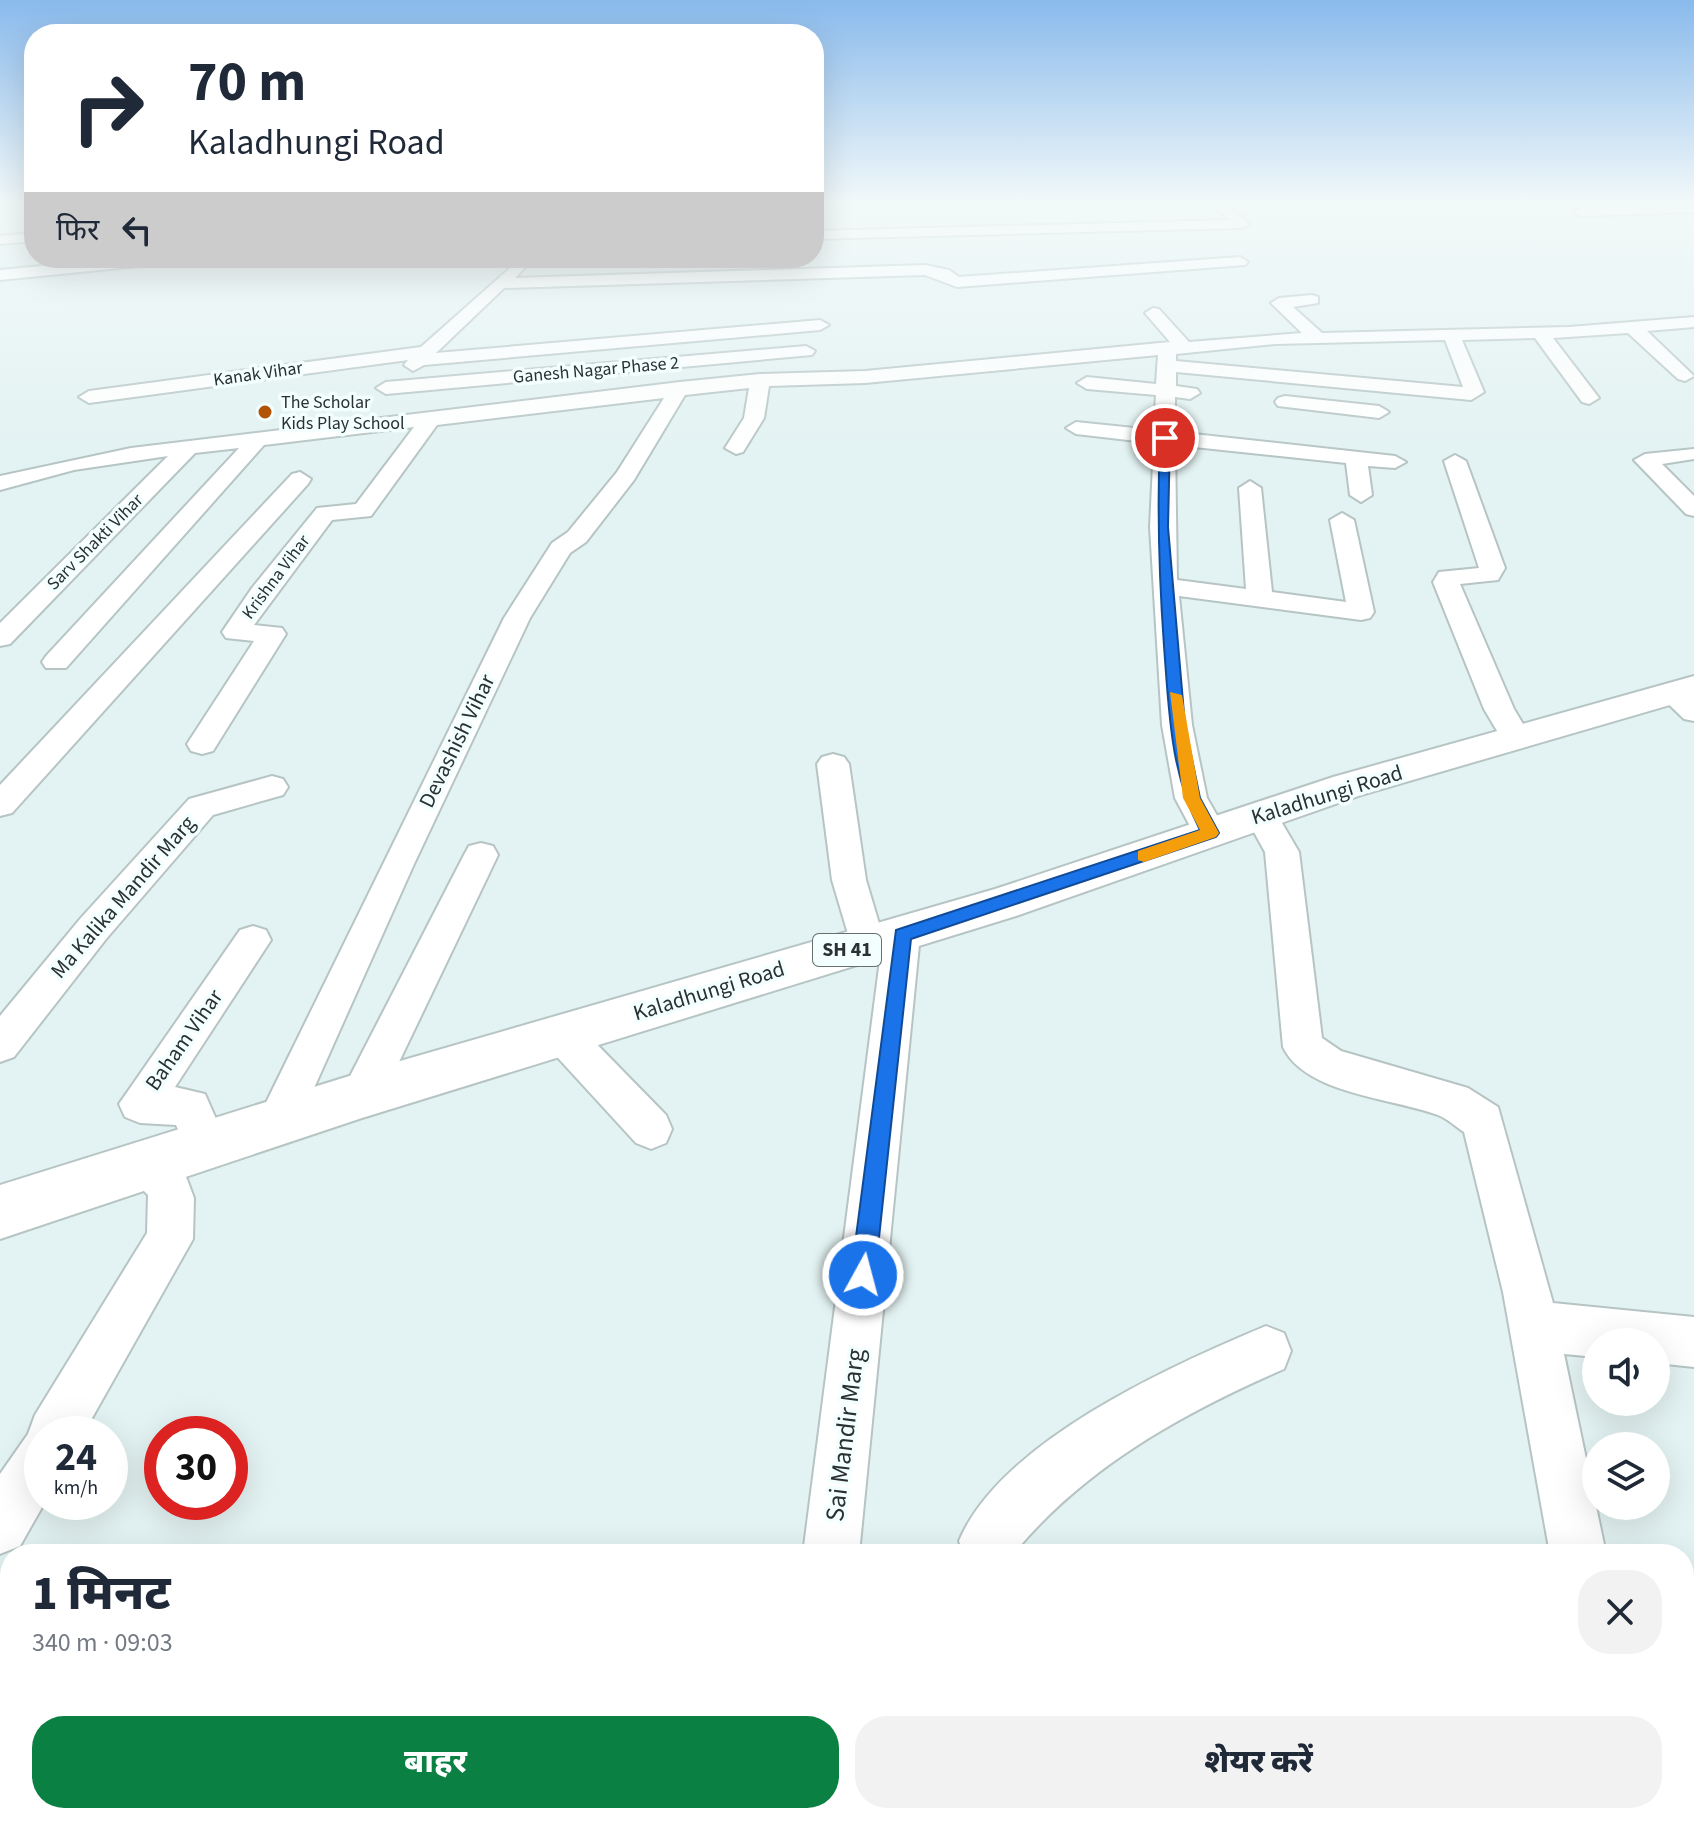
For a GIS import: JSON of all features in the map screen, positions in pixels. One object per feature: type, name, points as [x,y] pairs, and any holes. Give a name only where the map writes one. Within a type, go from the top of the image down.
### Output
[{"type":"main road","name":"Kaladhungi Road","points":[[0,1212],[362,1095],[885,939],[1260,814],[1517,739],[1687,697]]},
{"type":"street","points":[[340,427],[494,289]]},
{"type":"street","points":[[1320,381],[1314,338],[1279,303],[1313,305],[1341,336]]},
{"type":"street","points":[[1153,313],[1171,362],[1165,438],[1165,586],[1177,725],[1191,798],[1210,833]]},
{"type":"street","points":[[1087,383],[1171,362],[1314,338],[1540,333],[1694,322]]},
{"type":"street","name":"Kanak Vihar","points":[[89,397],[423,356],[820,325]]},
{"type":"street","points":[[1633,328],[1685,375]]},
{"type":"street","points":[[1540,333],[1589,398]]},
{"type":"street","points":[[0,483],[73,464],[190,446],[432,417],[674,376],[760,380],[865,377],[983,364],[1171,362],[1320,381],[1471,394],[1474,392],[1451,334]]},
{"type":"street","points":[[665,338],[674,376]]},
{"type":"street","points":[[965,349],[983,364]]},
{"type":"street","name":"Ganesh Nagar Phase 2","points":[[375,398],[674,376],[806,351]]},
{"type":"street","points":[[1171,362],[1212,395]]},
{"type":"street","name":"Devashish Vihar","points":[[278,1121],[397,864],[517,618],[561,548],[577,537],[626,475],[674,376]]},
{"type":"street","points":[[736,448],[754,418],[760,380]]},
{"type":"street","points":[[1257,399],[1379,412]]},
{"type":"street","name":"Krishna Vihar","points":[[202,744],[272,634],[236,632],[261,593],[325,513],[363,511],[432,417]]},
{"type":"street","points":[[1076,428],[1395,462]]},
{"type":"street","points":[[56,662],[260,437]]},
{"type":"street","name":"Sarv Shakti Vihar","points":[[0,638],[190,446]]},
{"type":"street","points":[[1690,454],[1645,460],[1694,509]]},
{"type":"street","points":[[1356,458],[1361,495]]},
{"type":"street","points":[[1455,461],[1492,568],[1489,575],[1448,577],[1446,582],[1499,709],[1517,739]]},
{"type":"street","points":[[0,805],[300,479]]},
{"type":"street","points":[[1250,488],[1260,597]]},
{"type":"street","points":[[271,512],[325,513]]},
{"type":"street","points":[[1165,586],[1361,612],[1342,520]]},
{"type":"street","points":[[833,764],[849,880],[885,939]]},
{"type":"street","name":"Ma Kalika Mandir Marg","points":[[0,1045],[83,941],[201,807],[272,787]]},
{"type":"street","points":[[1260,814],[1282,852],[1303,1047],[1329,1066],[1453,1101],[1483,1121],[1534,1326],[1576,1544]]},
{"type":"street","points":[[362,1095],[481,855]]},
{"type":"street","name":"Sai Mandir Marg","points":[[832,1544],[885,939]]},
{"type":"street","name":"Baham Vihar","points":[[206,1146],[190,1107],[140,1104],[253,940]]},
{"type":"street","points":[[562,1035],[651,1129]]},
{"type":"street","points":[[65,1416],[170,1239],[173,1203],[165,1178],[149,1165]]},
{"type":"street","points":[[1534,1326],[1694,1342]]},
{"type":"street","points":[[989,1544],[1036,1487],[1096,1441],[1192,1382],[1266,1351]]},
{"type":"street","points":[[0,1526],[24,1485]]},
{"type":"slow traffic","points":[[1144,855],[1210,833],[1191,798],[1177,725],[1175,695]]},
{"type":"place","name":"The Scholar Kids Play School","points":[[265,412]]},
{"type":"route","points":[[863,1275],[902,935],[1210,833],[1191,798],[1177,725],[1162,527],[1165,438]]}]
